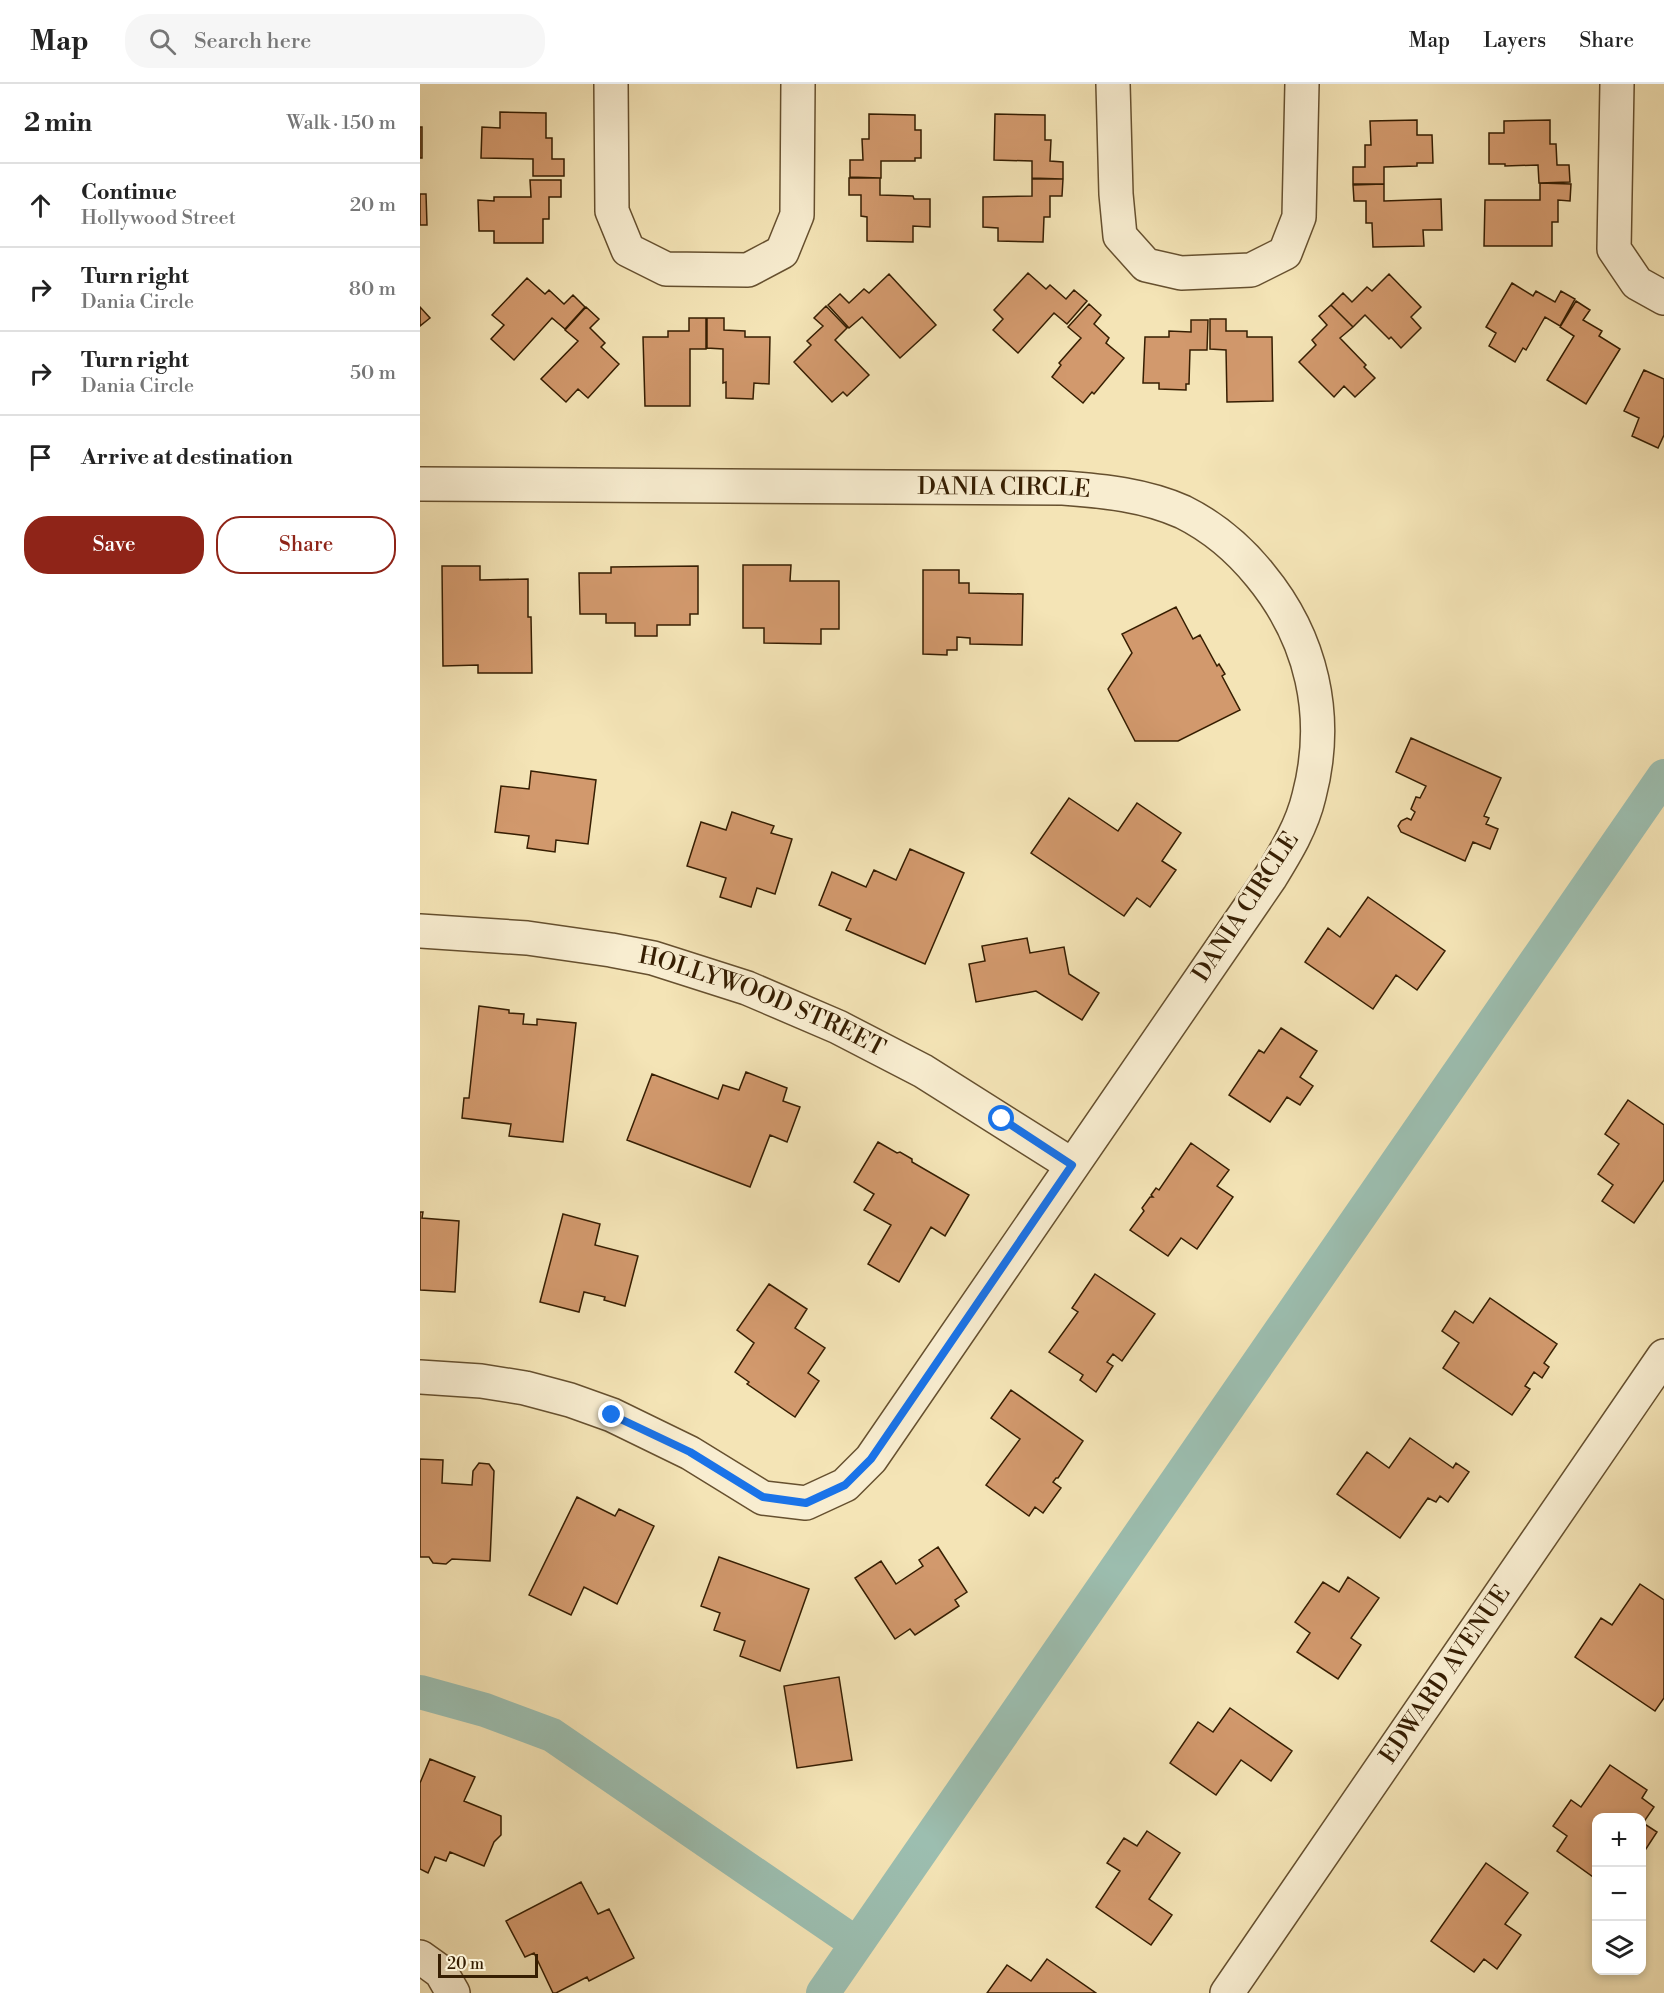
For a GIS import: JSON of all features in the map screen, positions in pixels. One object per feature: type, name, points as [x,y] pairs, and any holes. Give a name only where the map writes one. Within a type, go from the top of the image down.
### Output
[{"type":"street","points":[[611,84],[612,211],[628,250],[666,269],[748,270],[782,252],[797,215],[798,84]]},
{"type":"street","points":[[1113,84],[1116,194],[1120,236],[1146,264],[1181,273],[1251,270],[1285,252],[1299,218],[1302,84]]},
{"type":"street","points":[[1617,84],[1614,249],[1637,283],[1664,298]]},
{"type":"street","name":"DANIA CIRCLE","points":[[420,484],[1051,488],[1109,492],[1149,500],[1183,513],[1214,531],[1243,554],[1278,596],[1303,646],[1314,682],[1318,720],[1317,757],[1309,797],[1294,840],[871,1459],[845,1485],[806,1503],[763,1497],[690,1452],[612,1415],[570,1400],[481,1381],[420,1377]]},
{"type":"street","name":"HOLLYWOOD STREET","points":[[420,931],[527,938],[611,950],[653,958],[747,988],[838,1027],[923,1071],[1072,1165]]},
{"type":"street","name":"EDWARD AVENUE","points":[[1227,1993],[1664,1356]]},
{"type":"street","points":[[420,1957],[441,1972],[453,1993]]},
{"type":"building","points":[[500,112],[546,113],[546,138],[552,138],[552,159],[564,159],[564,176],[533,176],[533,159],[481,158],[482,127],[500,128]]},
{"type":"building","points":[[869,114],[915,115],[915,130],[921,130],[921,158],[915,158],[915,161],[881,161],[881,178],[850,177],[850,160],[863,160],[862,139],[869,139]]},
{"type":"building","points":[[995,114],[1045,115],[1045,140],[1051,140],[1050,161],[1063,162],[1063,179],[1032,178],[1032,161],[994,160]]},
{"type":"building","points":[[1417,120],[1417,135],[1432,135],[1433,163],[1384,167],[1384,184],[1353,184],[1353,167],[1365,167],[1365,145],[1371,145],[1370,121]]},
{"type":"building","points":[[1550,120],[1550,144],[1556,144],[1557,165],[1569,165],[1570,182],[1539,183],[1538,165],[1489,164],[1489,133],[1504,133],[1504,121]]},
{"type":"building","points":[[420,127],[422,127],[422,158],[420,158]]},
{"type":"building","points":[[849,178],[880,178],[880,195],[930,199],[930,227],[913,226],[913,242],[867,241],[867,217],[861,216],[861,195],[849,195]]},
{"type":"building","points":[[1032,179],[1063,179],[1062,196],[1050,196],[1050,217],[1044,217],[1043,242],[998,241],[998,228],[983,227],[983,197],[1032,196]]},
{"type":"building","points":[[530,180],[561,180],[561,197],[549,197],[549,219],[543,219],[543,243],[494,243],[494,231],[479,231],[478,200],[494,201],[494,197],[531,197]]},
{"type":"building","points":[[1540,183],[1571,184],[1570,201],[1558,200],[1558,222],[1552,222],[1552,246],[1484,246],[1485,200],[1540,200]]},
{"type":"building","points":[[1384,184],[1384,201],[1441,199],[1442,230],[1423,230],[1424,246],[1373,247],[1372,223],[1366,223],[1366,201],[1354,201],[1353,185]]},
{"type":"building","points":[[420,194],[426,194],[427,225],[420,225]]},
{"type":"building","points":[[1028,273],[1046,289],[1050,285],[1066,299],[1074,290],[1087,301],[1067,324],[1054,313],[1018,353],[993,330],[1003,319],[994,310]]},
{"type":"building","points":[[889,274],[936,325],[900,358],[862,317],[849,328],[828,305],[840,294],[849,303],[864,289],[869,293]]},
{"type":"building","points":[[1389,274],[1421,307],[1411,317],[1421,328],[1401,348],[1365,315],[1353,327],[1331,305],[1343,293],[1352,302],[1367,287],[1372,291]]},
{"type":"building","points":[[527,278],[545,294],[549,290],[564,304],[573,295],[585,307],[565,329],[552,318],[514,360],[491,339],[504,325],[492,315]]},
{"type":"building","points":[[1512,283],[1533,296],[1536,291],[1555,302],[1561,291],[1575,299],[1560,326],[1545,317],[1526,350],[1523,348],[1515,362],[1489,346],[1496,333],[1486,327]]},
{"type":"building","points":[[1576,301],[1590,310],[1583,320],[1602,331],[1599,336],[1620,349],[1586,404],[1547,380],[1574,336],[1560,327]]},
{"type":"building","points":[[1089,304],[1101,315],[1094,324],[1109,338],[1106,343],[1124,358],[1094,394],[1092,392],[1083,403],[1052,377],[1061,365],[1059,363],[1081,338],[1068,327]]},
{"type":"building","points":[[1331,305],[1353,327],[1340,338],[1375,378],[1355,397],[1344,386],[1334,397],[1299,362],[1316,345],[1312,340],[1327,325],[1319,316]]},
{"type":"building","points":[[826,306],[847,328],[835,340],[869,375],[847,396],[843,392],[832,402],[794,362],[811,345],[807,341],[823,326],[814,318]]},
{"type":"building","points":[[420,307],[430,318],[420,326]]},
{"type":"building","points":[[586,307],[599,319],[590,328],[605,343],[601,347],[619,364],[588,398],[578,389],[566,402],[541,379],[578,341],[565,330]]},
{"type":"building","points":[[689,318],[706,318],[706,349],[690,349],[690,406],[645,406],[643,337],[668,337],[668,331],[689,331]]},
{"type":"building","points":[[707,318],[724,318],[724,330],[745,331],[745,337],[770,337],[769,384],[754,383],[753,399],[726,398],[726,382],[723,383],[723,349],[707,348]]},
{"type":"building","points":[[1210,319],[1226,319],[1226,331],[1247,331],[1247,337],[1272,337],[1273,401],[1227,402],[1226,350],[1210,349]]},
{"type":"building","points":[[1191,320],[1208,320],[1207,350],[1190,350],[1189,384],[1186,384],[1186,390],[1159,389],[1159,383],[1143,383],[1145,337],[1169,337],[1169,331],[1191,332]]},
{"type":"building","points":[[1644,370],[1664,379],[1664,435],[1658,448],[1632,436],[1639,418],[1624,411]]},
{"type":"building","points":[[743,565],[791,565],[790,581],[839,581],[839,629],[821,629],[821,644],[764,643],[764,628],[743,628]]},
{"type":"building","points":[[442,566],[480,566],[480,580],[528,579],[532,673],[478,673],[478,665],[443,666]]},
{"type":"building","points":[[698,566],[698,614],[690,614],[690,625],[657,625],[657,636],[635,636],[635,623],[606,623],[606,614],[580,614],[579,573],[611,573],[611,567]]},
{"type":"building","points":[[923,570],[959,570],[959,583],[969,583],[969,593],[1023,594],[1022,645],[970,644],[970,638],[957,637],[957,650],[947,650],[947,655],[923,654]]},
{"type":"building","points":[[1176,607],[1193,639],[1200,635],[1217,666],[1219,664],[1225,674],[1222,676],[1240,710],[1178,741],[1135,741],[1108,689],[1132,653],[1122,634]]},
{"type":"building","points":[[1411,738],[1501,778],[1484,816],[1489,818],[1486,824],[1498,829],[1490,849],[1473,842],[1465,861],[1401,832],[1398,826],[1407,818],[1411,820],[1415,812],[1411,809],[1416,797],[1420,798],[1426,786],[1396,772]]},
{"type":"building","points":[[531,771],[596,780],[588,844],[556,840],[555,852],[527,848],[529,836],[495,832],[501,786],[529,789]]},
{"type":"building","points":[[1069,798],[1118,831],[1137,803],[1181,833],[1162,861],[1176,870],[1150,907],[1137,898],[1124,916],[1031,853]]},
{"type":"building","points":[[732,812],[774,826],[771,833],[792,839],[775,894],[757,888],[751,907],[720,897],[726,878],[687,866],[701,822],[726,830]]},
{"type":"building","points":[[910,849],[964,873],[925,964],[846,930],[851,919],[819,905],[832,872],[866,887],[874,870],[896,880]]},
{"type":"building","points":[[1368,897],[1445,951],[1417,990],[1396,975],[1373,1009],[1305,962],[1328,928],[1340,937]]},
{"type":"building","points":[[1027,938],[1030,953],[1064,947],[1069,974],[1099,993],[1082,1020],[1036,991],[976,1002],[969,964],[985,961],[982,946]]},
{"type":"building","points":[[479,1006],[524,1014],[523,1024],[537,1025],[537,1019],[576,1023],[563,1142],[509,1136],[511,1124],[462,1118],[464,1098],[469,1098]]},
{"type":"building","points":[[1281,1028],[1317,1051],[1300,1077],[1313,1086],[1300,1105],[1287,1097],[1270,1122],[1229,1095],[1259,1050],[1264,1053]]},
{"type":"building","points":[[746,1072],[787,1088],[783,1101],[800,1107],[787,1142],[770,1135],[750,1187],[627,1140],[652,1074],[718,1099],[723,1085],[739,1090]]},
{"type":"building","points":[[1628,1100],[1664,1125],[1664,1180],[1634,1223],[1602,1201],[1613,1185],[1598,1174],[1619,1144],[1605,1134]]},
{"type":"building","points":[[878,1142],[897,1153],[900,1152],[912,1159],[912,1162],[969,1195],[945,1236],[931,1227],[899,1282],[868,1264],[891,1225],[864,1210],[874,1194],[854,1182]]},
{"type":"building","points":[[1191,1143],[1229,1170],[1217,1186],[1233,1197],[1197,1249],[1181,1238],[1168,1256],[1130,1230],[1144,1211],[1142,1208],[1150,1197],[1153,1197],[1151,1195],[1156,1188],[1159,1190]]},
{"type":"building","points":[[420,1212],[423,1212],[422,1218],[459,1221],[455,1292],[420,1290]]},
{"type":"building","points":[[563,1214],[600,1224],[595,1245],[638,1256],[625,1306],[604,1300],[605,1297],[584,1292],[579,1312],[540,1302]]},
{"type":"building","points":[[1095,1274],[1155,1314],[1122,1361],[1113,1354],[1107,1362],[1113,1366],[1096,1392],[1080,1380],[1083,1375],[1049,1352],[1078,1312],[1072,1308]]},
{"type":"building","points":[[769,1284],[807,1309],[795,1328],[825,1348],[808,1373],[819,1381],[795,1417],[747,1384],[749,1382],[735,1372],[754,1343],[737,1330]]},
{"type":"building","points":[[1490,1298],[1557,1344],[1544,1363],[1549,1367],[1542,1378],[1534,1372],[1525,1386],[1530,1389],[1512,1415],[1443,1368],[1459,1343],[1442,1331],[1455,1311],[1473,1323]]},
{"type":"building","points":[[1011,1390],[1083,1441],[1053,1482],[1061,1488],[1043,1513],[1035,1507],[1029,1516],[986,1485],[1020,1439],[991,1418]]},
{"type":"building","points":[[1410,1438],[1453,1468],[1456,1463],[1469,1472],[1448,1502],[1440,1496],[1436,1502],[1428,1498],[1400,1538],[1337,1494],[1367,1452],[1389,1468]]},
{"type":"building","points":[[420,1459],[443,1460],[442,1483],[472,1485],[473,1471],[479,1463],[489,1464],[494,1471],[490,1561],[452,1559],[446,1564],[433,1563],[429,1557],[420,1557]]},
{"type":"building","points":[[577,1497],[615,1516],[619,1509],[654,1526],[617,1604],[584,1587],[571,1615],[529,1595]]},
{"type":"building","points":[[938,1547],[967,1592],[955,1600],[959,1606],[915,1635],[910,1629],[895,1639],[855,1578],[881,1561],[896,1584],[923,1566],[919,1560]]},
{"type":"building","points":[[719,1557],[809,1589],[780,1671],[740,1656],[745,1641],[714,1630],[720,1613],[701,1606]]},
{"type":"building","points":[[1348,1577],[1379,1598],[1351,1638],[1361,1645],[1338,1679],[1297,1652],[1310,1633],[1295,1622],[1323,1582],[1339,1592]]},
{"type":"building","points":[[1640,1584],[1664,1600],[1664,1698],[1655,1711],[1575,1657],[1601,1618],[1612,1625]]},
{"type":"building","points":[[839,1677],[852,1760],[797,1768],[784,1686]]},
{"type":"building","points":[[1230,1708],[1292,1751],[1271,1781],[1241,1760],[1216,1795],[1170,1763],[1198,1722],[1213,1732]]},
{"type":"building","points":[[430,1759],[475,1777],[464,1801],[501,1816],[501,1835],[494,1842],[484,1866],[450,1852],[446,1861],[435,1857],[428,1873],[420,1869],[420,1783]]},
{"type":"building","points":[[1610,1765],[1647,1790],[1642,1798],[1654,1807],[1646,1819],[1646,1813],[1592,1813],[1592,1876],[1557,1851],[1567,1836],[1553,1826],[1571,1800],[1581,1807]]},
{"type":"building","points":[[1646,1825],[1657,1832],[1646,1849]]},
{"type":"building","points":[[1147,1831],[1180,1853],[1149,1899],[1172,1915],[1151,1945],[1096,1907],[1120,1871],[1107,1863],[1124,1838],[1137,1846]]},
{"type":"building","points":[[1486,1863],[1528,1893],[1505,1924],[1521,1935],[1497,1969],[1484,1959],[1474,1972],[1431,1941]]},
{"type":"building","points":[[581,1882],[598,1914],[609,1909],[634,1958],[589,1981],[587,1977],[553,1993],[534,1953],[525,1957],[506,1921]]},
{"type":"building","points":[[1047,1959],[1096,1993],[987,1993],[1007,1965],[1031,1981]]},
{"type":"waterway","points":[[823,1993],[1664,776]]},
{"type":"waterway","points":[[420,1692],[485,1710],[552,1735],[857,1944]]},
{"type":"route","points":[[612,1415],[690,1452],[763,1497],[806,1503],[845,1485],[871,1459],[1072,1165],[1002,1119]]}]
